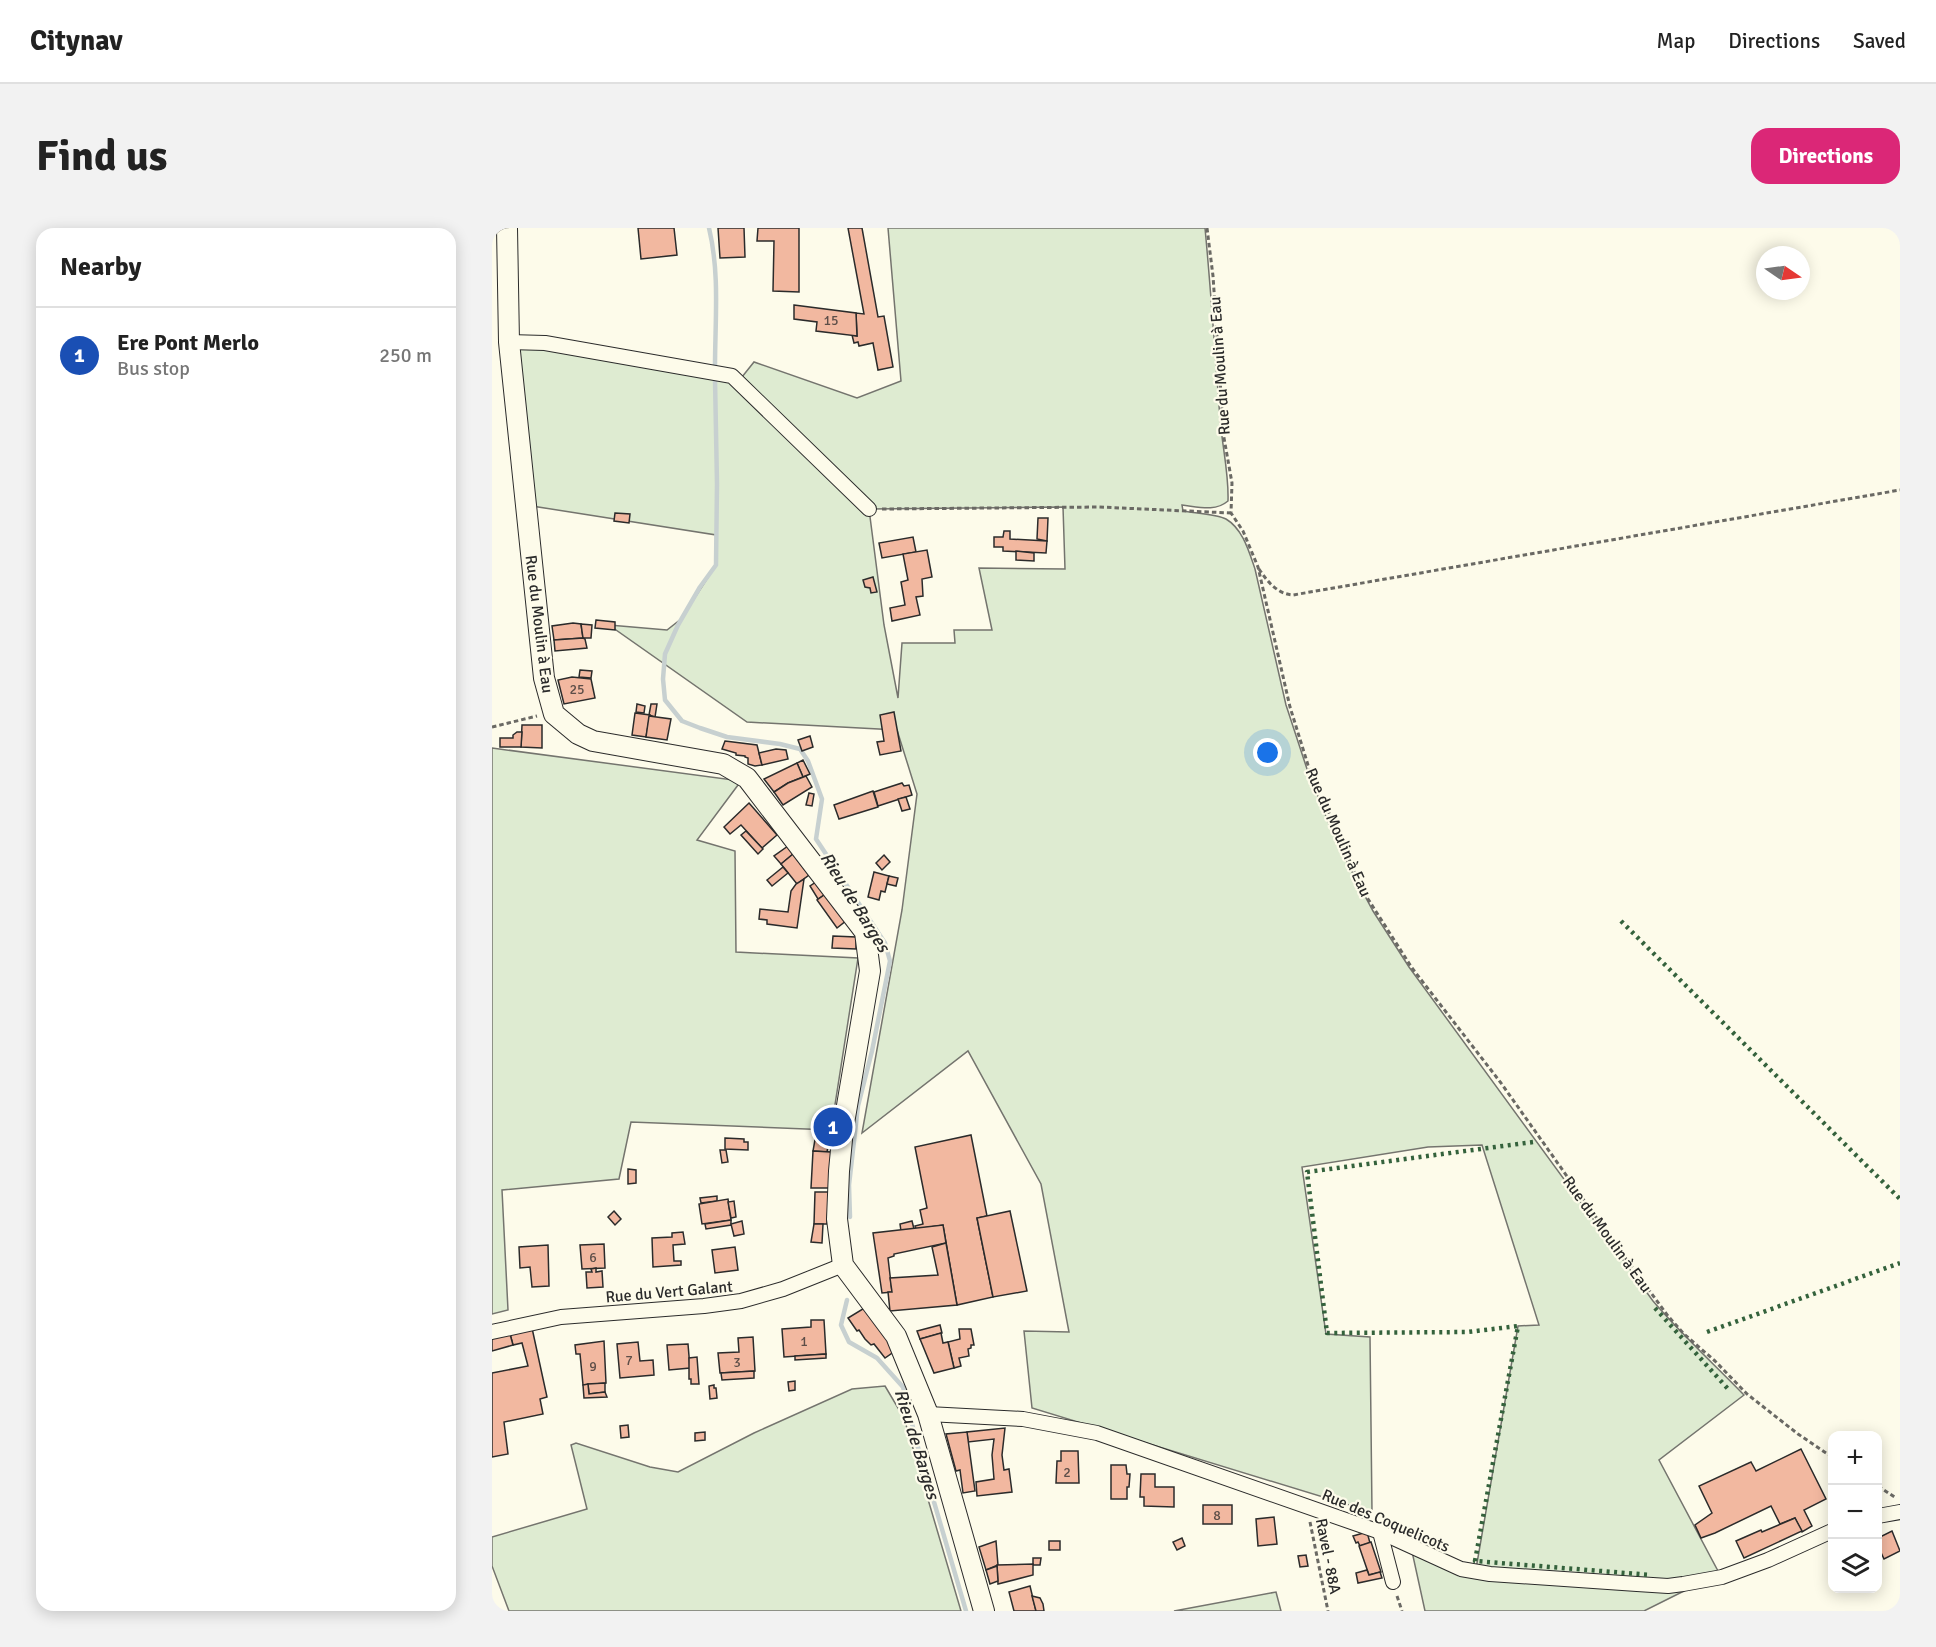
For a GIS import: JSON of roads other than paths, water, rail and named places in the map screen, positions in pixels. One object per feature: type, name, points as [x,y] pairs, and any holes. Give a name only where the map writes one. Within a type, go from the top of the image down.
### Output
[{"type":"street","name":"Rue du Moulin à Eau","points":[[507,228],[509,342],[544,678],[554,714],[578,734],[593,741],[723,764],[747,778],[865,932],[870,971],[843,1129],[839,1171],[837,1219],[843,1265]]},
{"type":"street","points":[[509,342],[545,343],[732,376],[869,509]]},
{"type":"street","points":[[843,1265],[896,1336],[928,1414],[984,1611]]},
{"type":"street","name":"Rue du Vert Galant","points":[[492,1332],[561,1317],[741,1301],[783,1289],[843,1265]]},
{"type":"street","name":"Rue des Coquelicots","points":[[928,1414],[1023,1419],[1097,1433],[1281,1498],[1307,1505],[1380,1532],[1446,1563],[1476,1573],[1668,1586],[1722,1577],[1768,1560],[1828,1533]]},
{"type":"street","points":[[1882,1515],[1900,1512]]},
{"type":"street","points":[[1380,1532],[1393,1582]]},
{"type":"waterway","name":"Rieu de Barges","points":[[709,228],[716,280],[715,367]]},
{"type":"waterway","name":"Rieu de Barges","points":[[715,379],[716,565],[678,625],[665,654],[663,679],[665,700],[682,721],[700,728],[727,737],[800,749],[808,761],[822,799],[816,839],[885,943],[890,961],[872,1051],[858,1106],[849,1185],[850,1217]]},
{"type":"waterway","name":"Rieu de Barges","points":[[847,1300],[841,1325],[849,1342],[877,1358],[903,1387],[917,1444],[966,1611]]},
{"type":"place","name":"Ere Pont Merlo","points":[[833,1127]]}]
